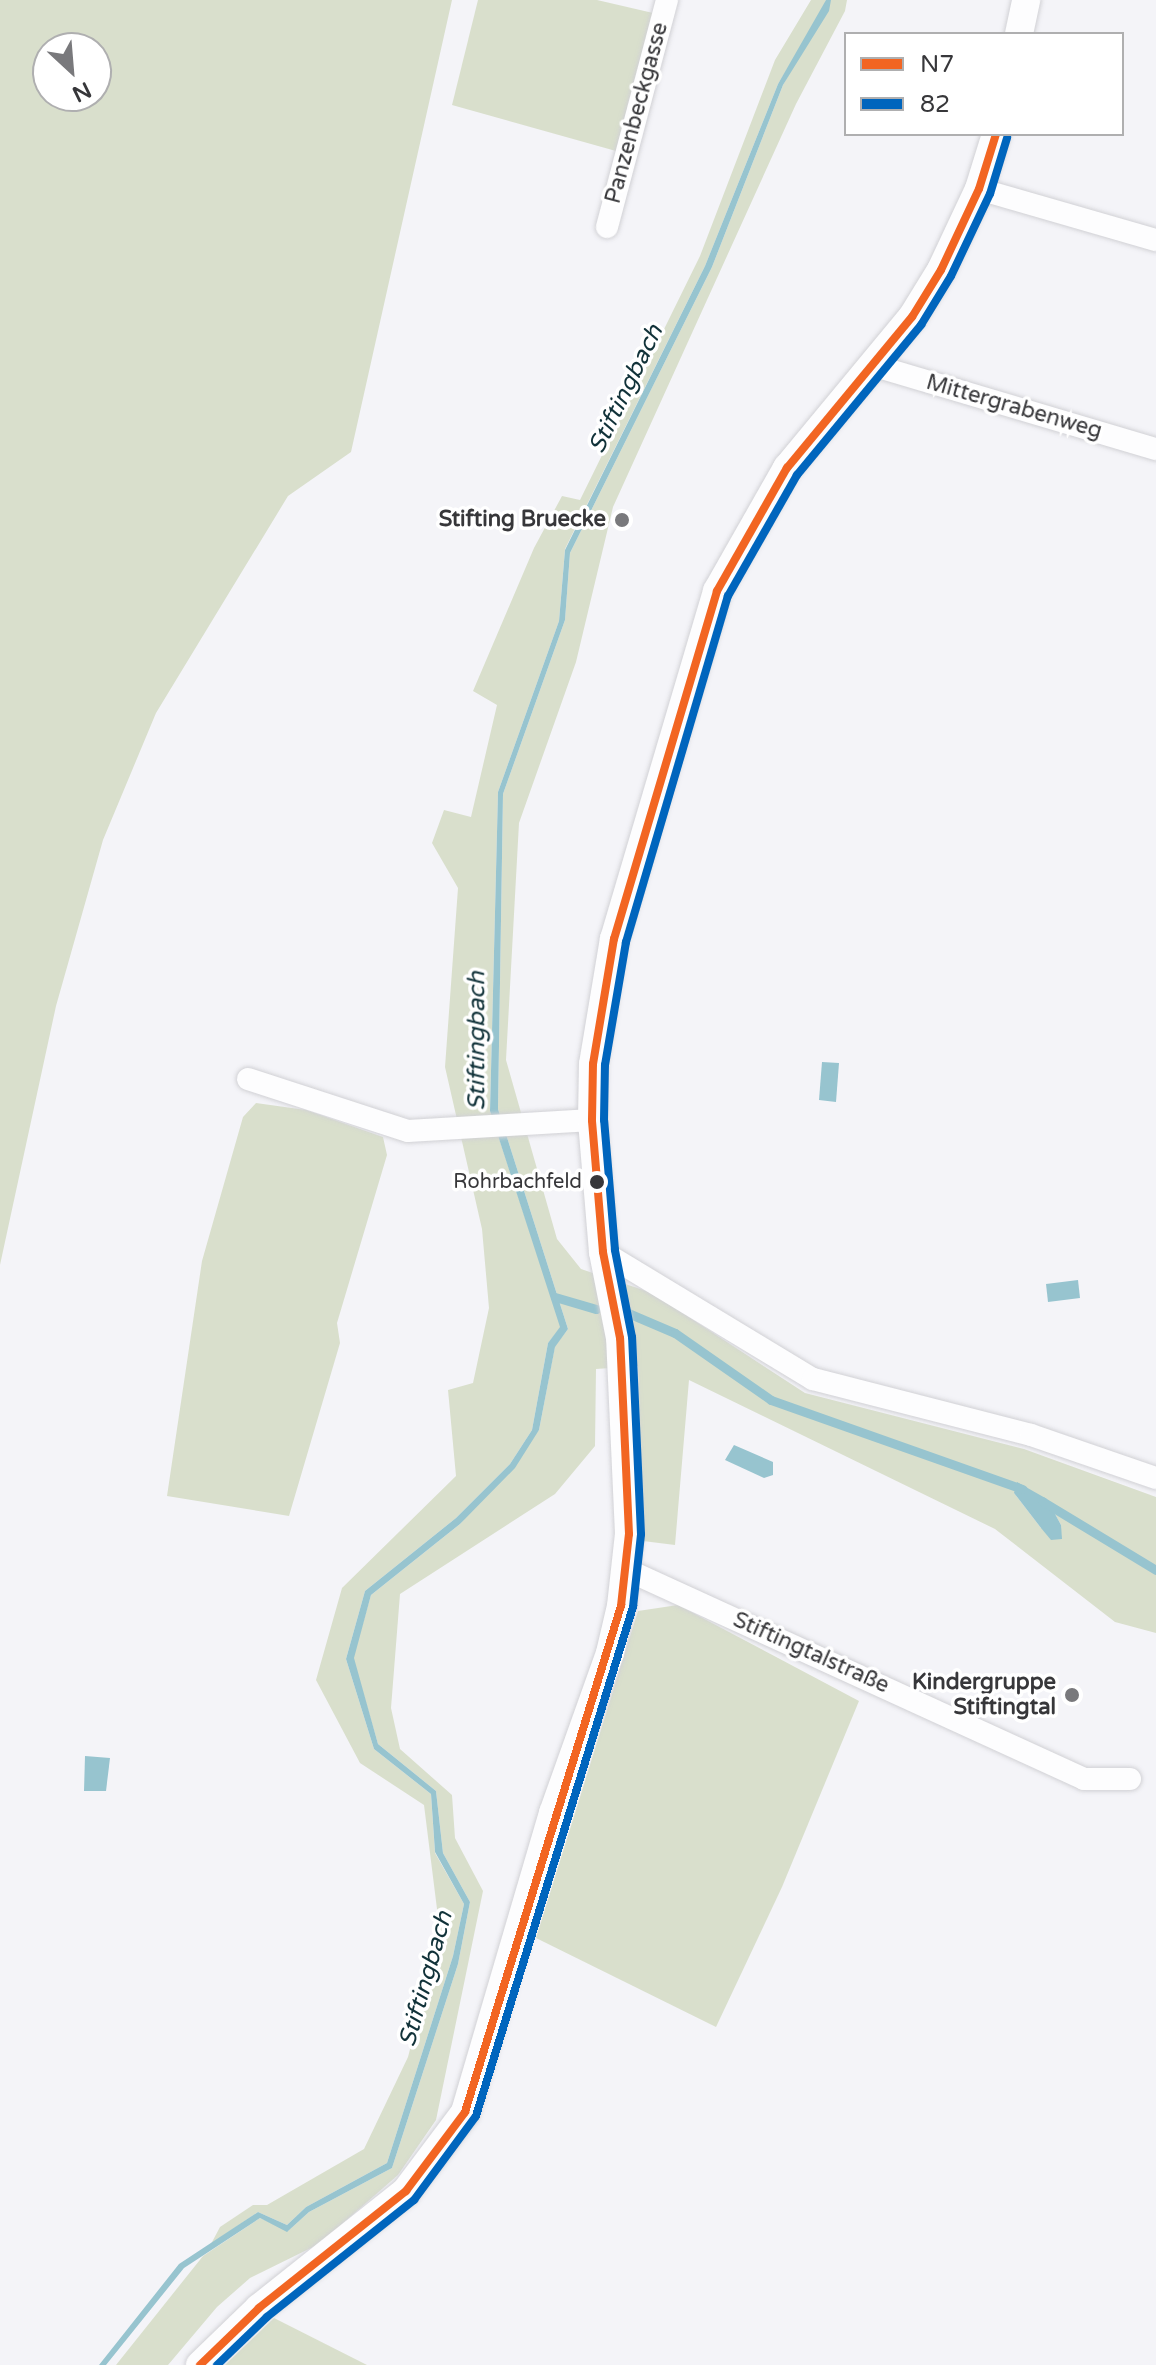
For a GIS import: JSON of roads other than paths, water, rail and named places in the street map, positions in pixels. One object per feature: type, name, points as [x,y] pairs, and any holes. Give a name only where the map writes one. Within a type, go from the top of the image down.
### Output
[{"type":"street","name":"Panzenbeckgasse","points":[[607,227],[667,0]]},
{"type":"street","points":[[1019,32],[1026,0]]},
{"type":"street","points":[[200,2365],[259,2308],[406,2191],[465,2112],[553,1813],[610,1653],[625,1569],[629,1534],[620,1338],[603,1252],[592,1120],[595,1049],[614,939],[717,591],[787,468],[872,365],[941,270],[979,189],[995,136]]},
{"type":"street","points":[[979,189],[1156,240]]},
{"type":"street","name":"Mittergrabenweg","points":[[872,365],[1156,449]]},
{"type":"street","points":[[248,1079],[408,1131],[592,1120]]},
{"type":"street","points":[[603,1252],[813,1379],[1031,1435],[1156,1478]]},
{"type":"street","name":"Stiftingtalstraße","points":[[625,1569],[1084,1779],[1130,1779]]},
{"type":"water","name":"Stiftingbach","points":[[826,0],[831,0],[829,11],[783,85],[712,267],[570,553],[565,620],[503,794],[498,1109],[568,1329],[555,1347],[539,1430],[515,1468],[460,1524],[371,1595],[354,1658],[378,1744],[436,1791],[443,1853],[470,1902],[458,1964],[392,2168],[309,2212],[287,2232],[260,2218],[184,2268],[106,2365],[99,2365],[179,2264],[258,2212],[287,2225],[306,2207],[387,2163],[453,1956],[464,1904],[435,1852],[431,1794],[374,1749],[346,1659],[365,1591],[456,1518],[510,1464],[532,1430],[548,1343],[560,1327],[490,1111],[498,792],[559,621],[565,550],[705,266],[778,84]]},
{"type":"water","points":[[822,1062],[839,1063],[836,1102],[819,1100]]},
{"type":"water","points":[[1078,1280],[1080,1298],[1048,1302],[1046,1284]]},
{"type":"water","points":[[734,1445],[773,1462],[773,1475],[764,1478],[725,1460]]},
{"type":"water","points":[[1017,1482],[1047,1499],[1061,1525],[1062,1539],[1051,1540],[1041,1528],[1014,1493]]},
{"type":"water","points":[[85,1756],[110,1758],[106,1791],[84,1791]]},
{"type":"waterway","points":[[555,1297],[596,1309]]},
{"type":"waterway","points":[[628,1313],[675,1333],[771,1400],[1023,1489]]},
{"type":"waterway","points":[[1042,1501],[1156,1570]]},
{"type":"place","name":"Stifting Bruecke","points":[[622,520]]},
{"type":"place","name":"Rohrbachfeld","points":[[597,1182]]},
{"type":"place","name":"Kindergruppe Stiftingtal","points":[[1072,1695]]}]
